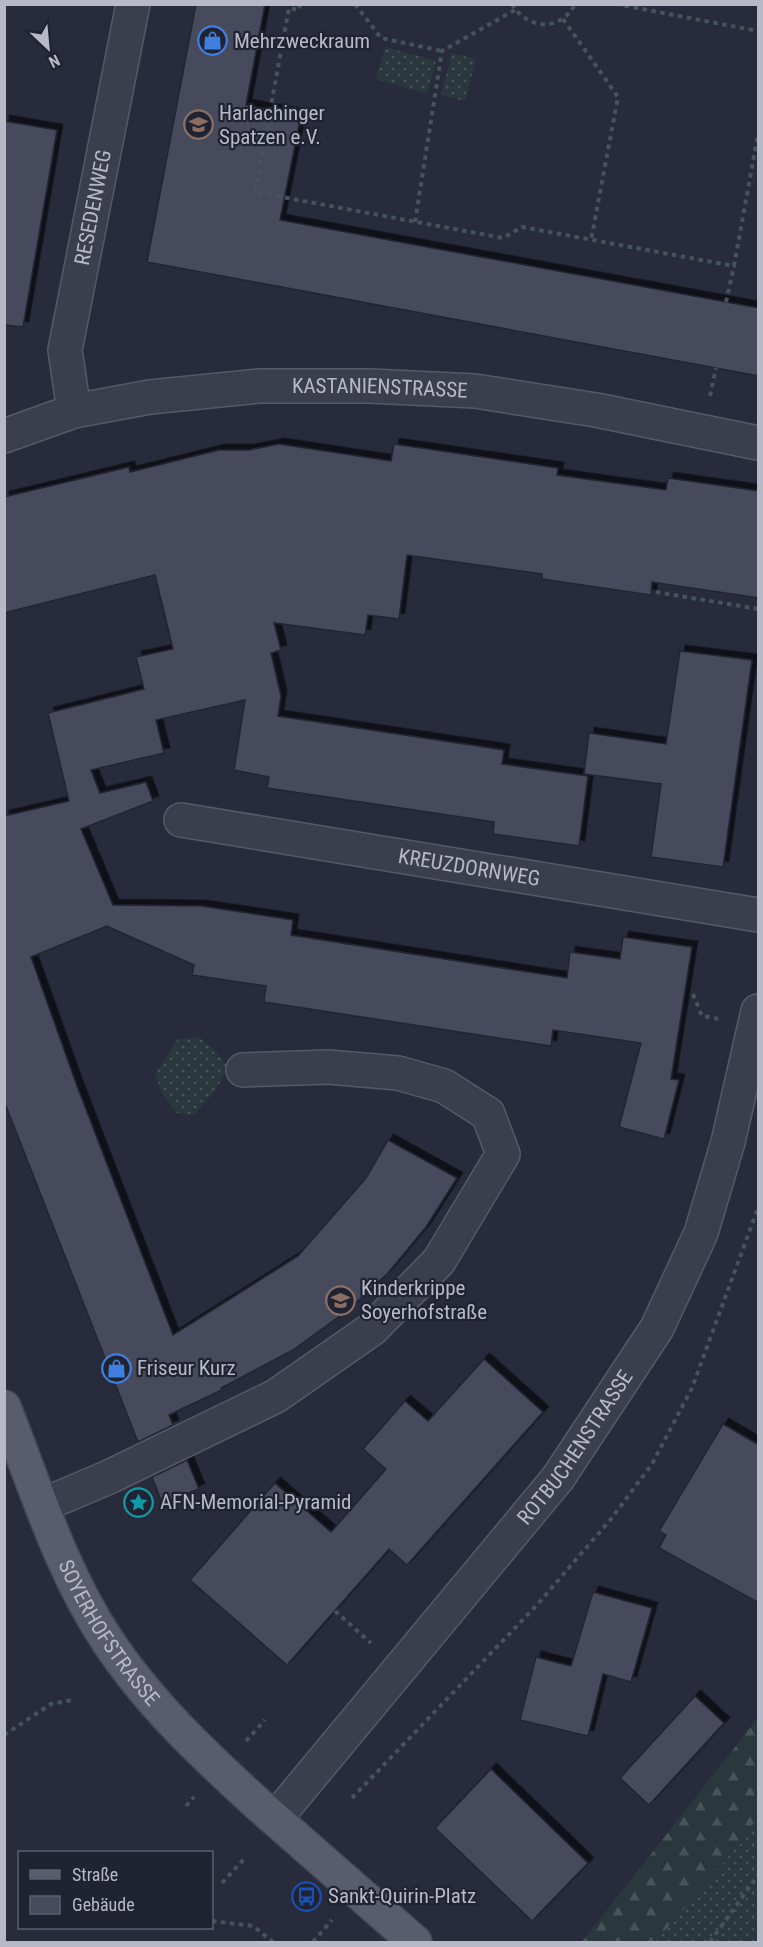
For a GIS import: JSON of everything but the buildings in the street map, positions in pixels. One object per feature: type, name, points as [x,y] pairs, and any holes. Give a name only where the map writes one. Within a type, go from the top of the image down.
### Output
[{"type":"main road","name":"SOYERHOFSTRASSE","points":[[4,1407],[70,1573],[91,1614],[124,1664],[168,1718],[275,1819]]},
{"type":"main road","points":[[275,1819],[415,1942]]},
{"type":"street","name":"RESEDENWEG","points":[[74,411],[65,350],[133,4]]},
{"type":"street","name":"KASTANIENSTRASSE","points":[[4,436],[74,411],[150,397],[259,386],[393,387],[475,391],[596,410],[759,443]]},
{"type":"street","name":"KREUZDORNWEG","points":[[181,820],[759,915]]},
{"type":"street","name":"ROTBUCHENSTRASSE","points":[[275,1819],[558,1478],[651,1338],[701,1233],[728,1142],[759,1011]]},
{"type":"street","points":[[43,1505],[109,1477],[276,1396],[372,1329],[439,1261],[503,1154],[488,1114],[444,1086],[398,1073],[339,1068],[243,1070]]},
{"type":"path","points":[[300,4],[299,10],[289,8],[255,192],[503,238],[522,227],[734,266]]},
{"type":"path","points":[[355,4],[381,38],[442,51],[515,10]]},
{"type":"path","points":[[512,4],[524,19],[537,24],[550,24],[563,19],[575,4]]},
{"type":"path","points":[[616,4],[759,31]]},
{"type":"path","points":[[563,19],[618,97],[591,240]]},
{"type":"path","points":[[415,222],[442,51]]},
{"type":"path","points":[[726,302],[759,134]]},
{"type":"path","points":[[656,592],[759,609]]},
{"type":"path","points":[[352,1798],[536,1606],[610,1520],[652,1464],[692,1388],[759,1208]]},
{"type":"path","points":[[334,1611],[351,1626]]},
{"type":"path","points":[[4,1735],[51,1704],[72,1700]]},
{"type":"path","points":[[222,1883],[244,1859]]},
{"type":"path","points":[[710,1942],[759,1875]]},
{"type":"path","points":[[313,1942],[337,1914]]},
{"type":"path","points":[[213,1921],[253,1926],[273,1942]]},
{"type":"green space","points":[[385,47],[436,61],[427,94],[376,79]]},
{"type":"green space","points":[[452,53],[476,59],[465,101],[441,95]]},
{"type":"green space","points":[[199,1037],[216,1051],[228,1068],[216,1090],[194,1115],[177,1113],[163,1095],[155,1074],[178,1039]]},
{"type":"green space","points":[[758,1718],[758,1942],[582,1942]]},
{"type":"green space","points":[[758,1718],[758,1817],[735,1849],[655,1942],[582,1942]]},
{"type":"place","name":"Mehrzweckraum","points":[[213,41]]},
{"type":"place","name":"Harlachinger Spatzen e.V.","points":[[198,125]]},
{"type":"place","name":"Kinderkrippe Soyerhofstraße","points":[[340,1300]]},
{"type":"place","name":"Friseur Kurz","points":[[116,1368]]},
{"type":"place","name":"AFN-Memorial-Pyramid","points":[[139,1502]]},
{"type":"place","name":"Sankt-Quirin-Platz","points":[[307,1896]]}]
